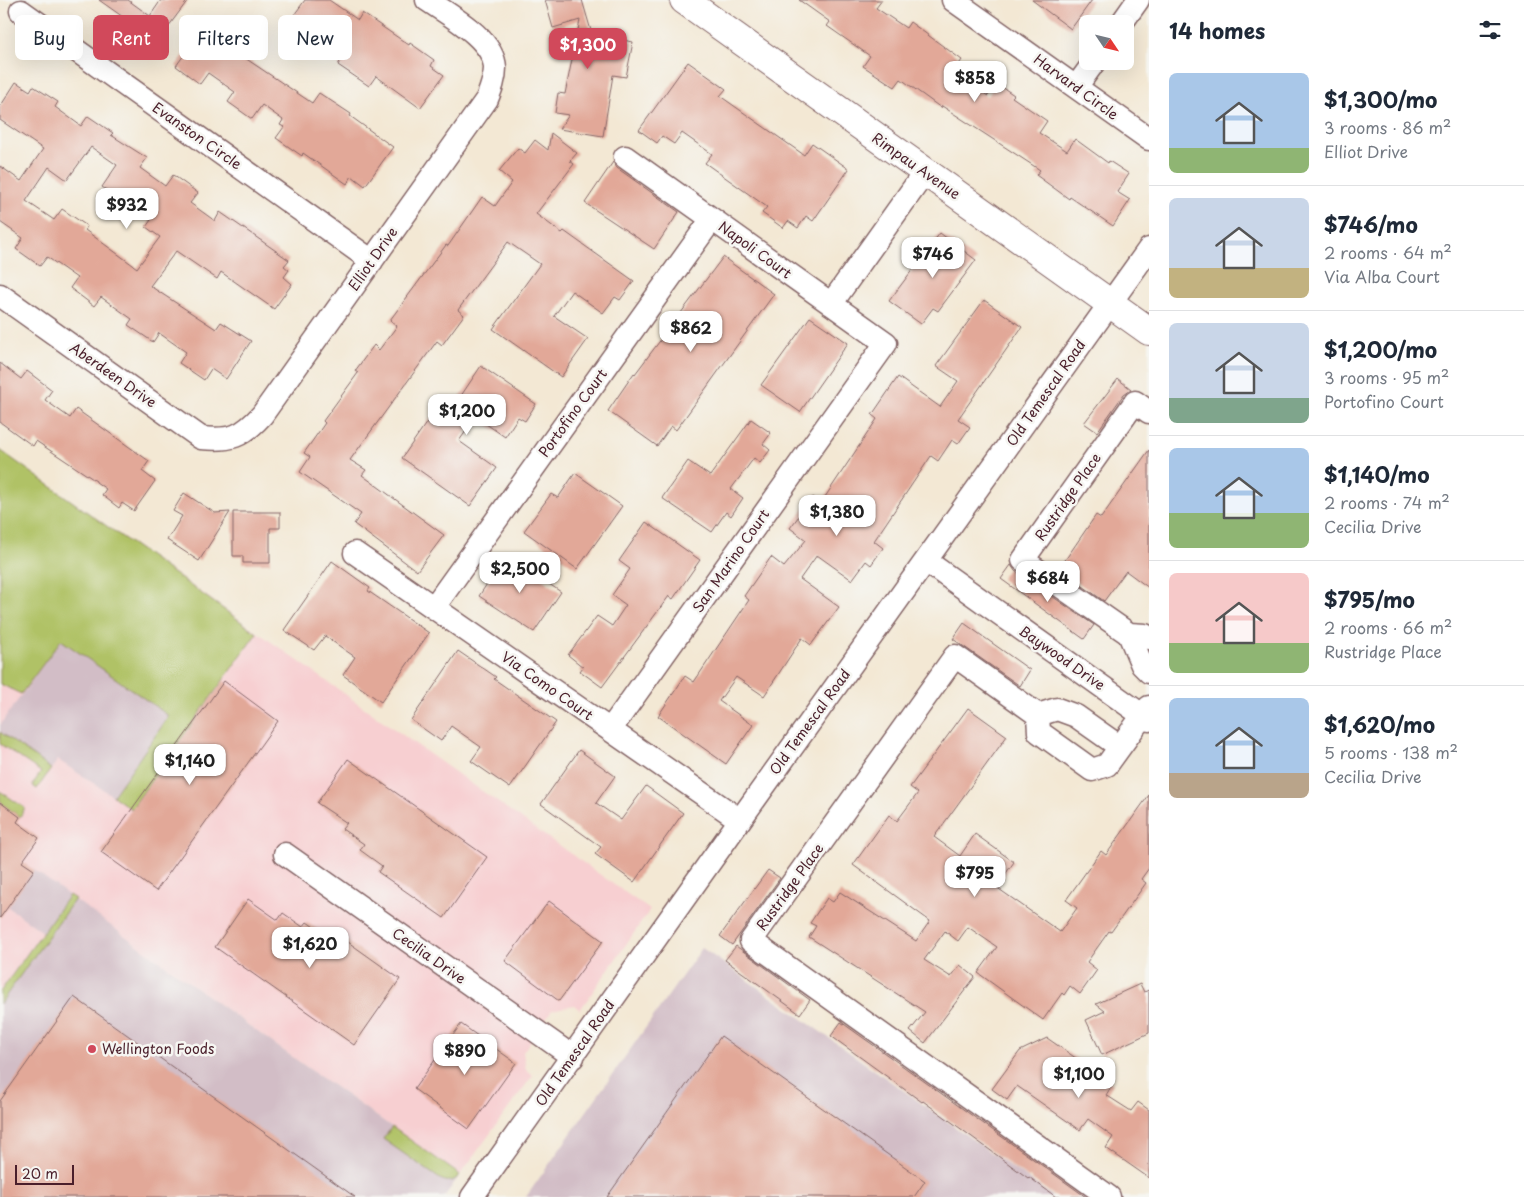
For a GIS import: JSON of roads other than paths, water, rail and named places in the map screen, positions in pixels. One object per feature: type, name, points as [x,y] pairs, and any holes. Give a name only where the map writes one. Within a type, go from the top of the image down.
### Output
[{"type":"main road","name":"Rimpau Avenue","points":[[684,0],[1149,331]]},
{"type":"street","name":"Elliot Drive","points":[[232,438],[250,429],[262,415],[487,99],[493,83],[495,66],[489,50],[478,35],[427,0]]},
{"type":"street","name":"Harvard Circle","points":[[954,0],[1149,140]]},
{"type":"street","points":[[1127,15],[1138,0]]},
{"type":"street","name":"Evanston Circle","points":[[21,11],[372,261]]},
{"type":"street","points":[[1076,87],[1088,70]]},
{"type":"street","name":"Napoli Court","points":[[624,157],[886,343]]},
{"type":"street","points":[[831,304],[925,172]]},
{"type":"street","name":"Portofino Court","points":[[434,607],[712,218]]},
{"type":"street","name":"Old Temescal Road","points":[[472,1197],[1149,249]]},
{"type":"street","name":"Aberdeen Drive","points":[[0,295],[201,438],[232,438]]},
{"type":"street","name":"San Marino Court","points":[[610,730],[886,343]]},
{"type":"street","name":"Rustridge Place","points":[[1142,407],[1023,560],[1139,636],[1142,665],[1149,672]]},
{"type":"street","name":"Via Como Court","points":[[355,553],[740,820]]},
{"type":"street","name":"Baywood Drive","points":[[926,562],[1147,714]]},
{"type":"street","name":"Rustridge Place","points":[[1038,716],[955,656],[751,941],[1109,1197]]},
{"type":"street","points":[[1120,746],[1076,716],[1057,709],[1038,716],[1039,732],[1092,770],[1107,765],[1147,714]]},
{"type":"street","name":"Cecilia Drive","points":[[285,854],[573,1057]]},
{"type":"place","name":"Wellington Foods","points":[[92,1049]]}]
